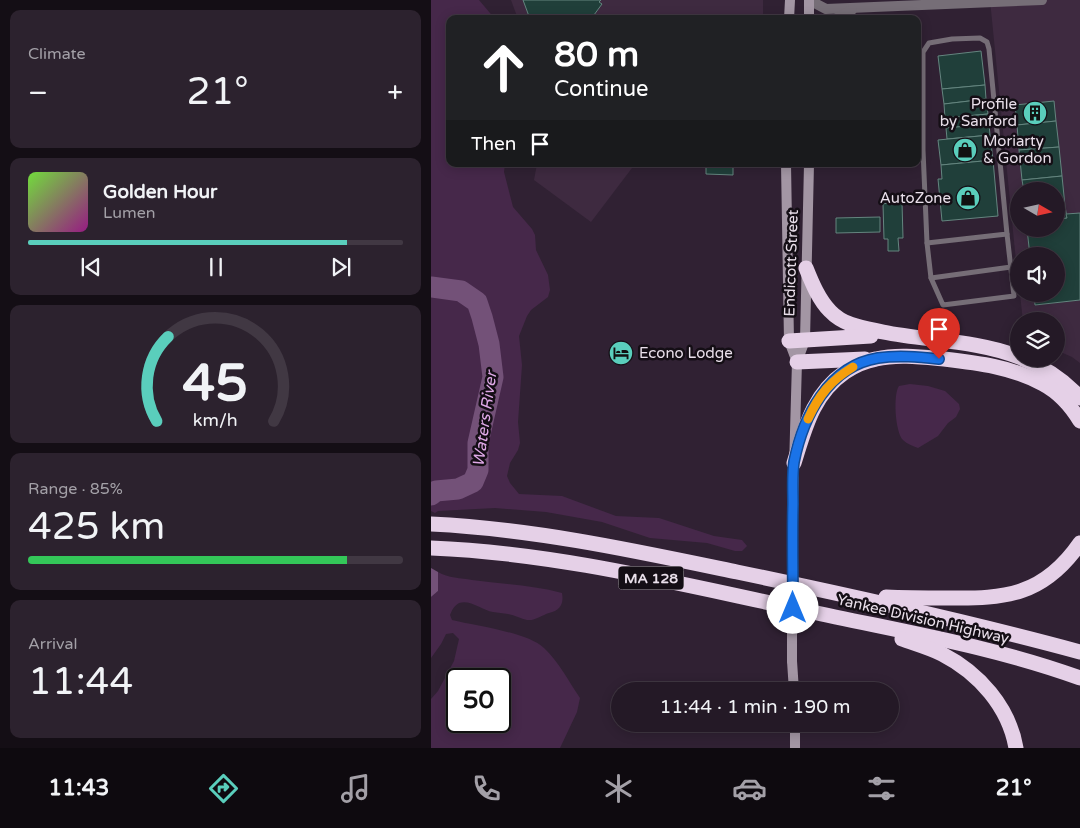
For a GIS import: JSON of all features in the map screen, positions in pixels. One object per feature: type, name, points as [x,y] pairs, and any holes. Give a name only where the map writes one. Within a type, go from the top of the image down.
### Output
[{"type":"highway","points":[[806,268],[821,299],[830,312],[843,321],[857,327],[895,335],[975,346],[1010,354]]},
{"type":"highway","points":[[789,341],[895,335]]},
{"type":"highway","points":[[797,362],[923,357],[990,366],[1023,374],[1045,385],[1065,400],[1080,421]]},
{"type":"highway","points":[[794,463],[808,419],[824,391],[834,380],[851,368],[877,358]]},
{"type":"highway","points":[[1041,367],[1058,378],[1080,398]]},
{"type":"highway","name":"Yankee Division Highway","points":[[438,524],[558,537],[606,545],[858,597],[1080,652]]},
{"type":"highway","points":[[858,597],[971,598],[1009,595],[1044,581],[1061,567],[1080,543]]},
{"type":"highway","name":"Yankee Division Highway","points":[[437,548],[522,556],[605,569],[857,622],[1011,657],[1080,678]]},
{"type":"highway","points":[[857,622],[942,654],[964,667],[987,688],[997,702],[1009,723],[1016,748]]},
{"type":"main road","points":[[789,15],[790,0]]},
{"type":"main road","points":[[809,0],[809,15]]},
{"type":"main road","name":"Endicott Street","points":[[786,167],[789,341],[797,362]]},
{"type":"main road","name":"Endicott Street","points":[[793,682],[793,537],[797,362],[805,340],[809,167]]},
{"type":"main road","points":[[795,732],[795,748]]},
{"type":"street","points":[[809,0],[826,9],[1042,0]]},
{"type":"street","points":[[842,15],[855,8]]},
{"type":"lane","points":[[921,117],[923,52],[929,43],[952,39],[980,38],[987,42],[1010,259]]},
{"type":"lane","points":[[921,163],[931,278],[943,305],[1010,297]]},
{"type":"lane","points":[[927,243],[1007,234]]},
{"type":"lane","points":[[931,278],[1010,267]]},
{"type":"shaded area","points":[[431,0],[479,0],[492,15],[446,15],[446,167],[505,167],[504,172],[513,207],[535,235],[536,250],[548,275],[550,290],[548,297],[531,310],[519,336],[522,365],[518,422],[520,443],[510,463],[507,476],[510,483],[519,494],[562,496],[616,516],[659,518],[714,536],[742,540],[747,546],[742,551],[735,551],[707,543],[650,538],[602,522],[546,512],[495,508],[438,511],[435,513],[431,511]]},
{"type":"shaded area","points":[[511,0],[763,0],[763,15],[517,15]]},
{"type":"shaded area","points":[[990,0],[1080,0],[1080,363],[1065,354],[1065,312],[1022,312],[1021,302],[1065,302],[1065,247],[1015,247],[1014,238],[1065,238],[1065,182],[1010,182],[1010,201]]},
{"type":"shaded area","points":[[536,167],[633,167],[591,222],[534,180]]},
{"type":"shaded area","points":[[910,384],[928,386],[945,391],[959,404],[960,409],[956,417],[948,423],[938,436],[918,448],[903,440],[900,436],[897,422],[897,390],[899,386]]},
{"type":"shaded area","points":[[431,568],[438,572],[438,591],[431,597]]},
{"type":"shaded area","points":[[438,572],[446,576],[529,586],[562,593],[562,604],[558,609],[533,620],[489,611],[467,602],[456,605],[450,615],[452,620],[501,630],[536,642],[554,659],[580,698],[577,712],[560,748],[431,748],[431,699],[446,676],[446,733],[511,733],[511,668],[450,668],[454,661],[459,639],[453,633],[446,634],[431,658],[431,597],[438,591]]},
{"type":"building","points":[[523,0],[601,0],[599,2],[602,4],[594,15],[529,15]]},
{"type":"building","points":[[981,51],[985,85],[942,89],[938,56]]},
{"type":"building","points":[[985,85],[986,99],[944,104],[942,89]]},
{"type":"building","points":[[986,99],[988,114],[945,118],[944,104]]},
{"type":"building","name":"Profile by Sanford","points":[[1054,101],[1056,121],[1017,125],[1015,105]]},
{"type":"building","points":[[988,114],[989,124],[946,128],[945,118]]},
{"type":"building","points":[[1056,121],[1059,147],[1019,150],[1017,125]]},
{"type":"building","points":[[989,124],[990,135],[947,139],[946,128]]},
{"type":"building","name":"Moriarty & Gordon","points":[[990,135],[993,160],[941,165],[938,140]]},
{"type":"building","points":[[1059,147],[1062,176],[1022,180],[1019,150]]},
{"type":"building","name":"AutoZone","points":[[993,160],[998,216],[942,221],[938,179],[942,179],[941,165]]},
{"type":"building","points":[[706,167],[733,167],[733,175],[706,174]]},
{"type":"building","points":[[1062,176],[1063,182],[1022,182],[1022,180]]},
{"type":"building","points":[[888,196],[899,196],[899,203],[902,203],[903,238],[898,238],[899,251],[888,251],[888,239],[884,239],[883,204],[888,203]]},
{"type":"building","points":[[1080,213],[1080,300],[1065,302],[1065,247],[1029,247],[1028,238],[1065,238],[1066,214]]},
{"type":"building","points":[[880,217],[880,232],[836,233],[836,218]]},
{"type":"building","points":[[1035,302],[1062,302],[1035,305]]},
{"type":"waterway","name":"Waters River","points":[[431,287],[461,291],[477,302],[489,344],[493,377],[478,443],[478,470],[473,482],[458,489],[436,491],[431,495]]},
{"type":"slow traffic","points":[[808,419],[824,391],[834,380],[853,367]]},
{"type":"place","name":"Profile by Sanford","points":[[1035,113]]},
{"type":"place","name":"Moriarty & Gordon","points":[[965,150]]},
{"type":"place","name":"AutoZone","points":[[968,198]]},
{"type":"place","name":"Econo Lodge","points":[[621,353]]},
{"type":"route","points":[[793,608],[794,463],[808,419],[816,402],[834,380],[845,372],[857,365],[877,358],[923,357],[939,359]]}]
